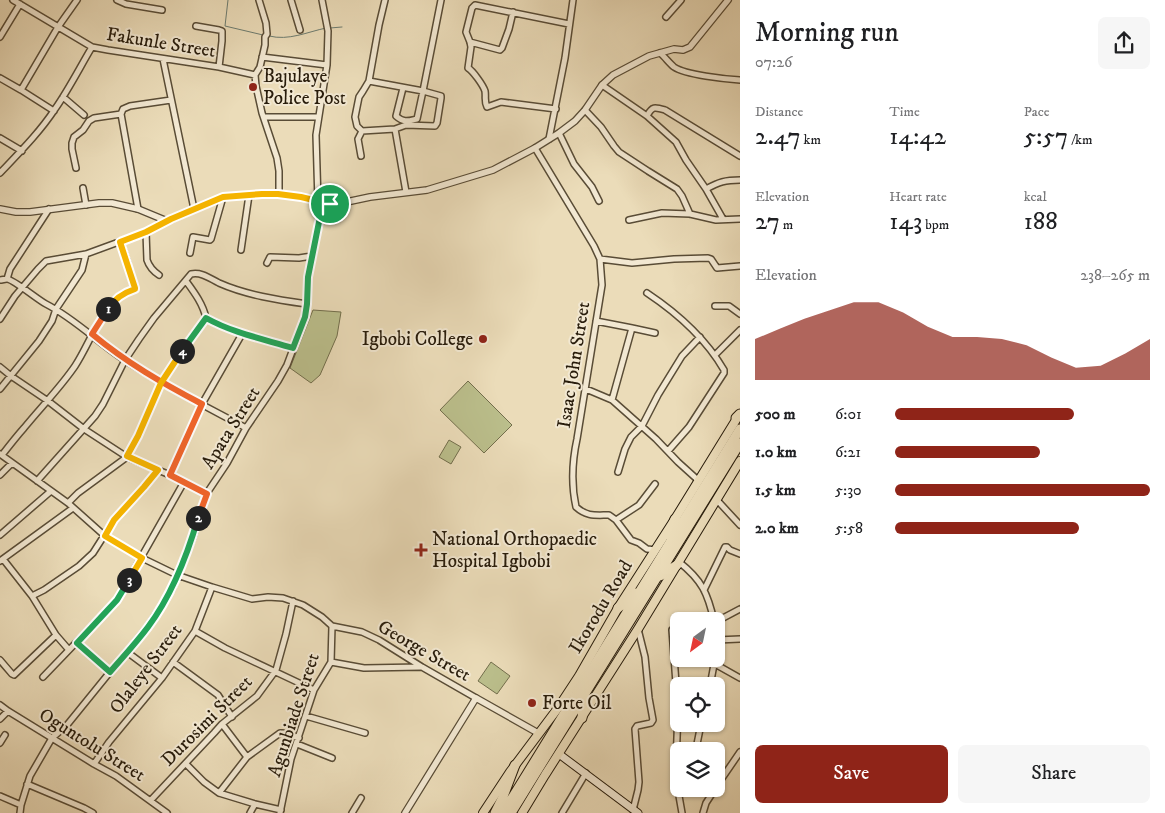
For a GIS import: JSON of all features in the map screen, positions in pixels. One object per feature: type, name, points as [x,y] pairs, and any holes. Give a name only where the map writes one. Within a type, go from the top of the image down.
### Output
[{"type":"highway","name":"Ikorodu Road","points":[[502,813],[740,429]]},
{"type":"highway","name":"Ikorodu Road","points":[[511,813],[740,443]]},
{"type":"highway","points":[[658,560],[675,520]]},
{"type":"highway","points":[[658,578],[678,563]]},
{"type":"highway","points":[[618,608],[646,582]]},
{"type":"highway","points":[[582,718],[585,694]]},
{"type":"highway","points":[[495,813],[516,765]]},
{"type":"main road","name":"Ikorodu Road","points":[[483,813],[579,676],[618,608],[675,520],[739,415]]},
{"type":"main road","points":[[523,813],[740,461]]},
{"type":"main road","points":[[559,754],[636,811]]},
{"type":"street","name":"Fakunle Street","points":[[13,0],[92,46],[256,74]]},
{"type":"street","points":[[21,90],[58,27],[77,0]]},
{"type":"street","points":[[117,0],[126,4],[162,10]]},
{"type":"street","points":[[259,0],[266,23],[266,35],[260,67],[256,74],[256,86],[277,158],[279,171],[278,194]]},
{"type":"street","points":[[292,0],[300,30]]},
{"type":"street","points":[[322,0],[328,29],[326,65],[316,135],[318,202],[322,214]]},
{"type":"street","points":[[369,81],[438,94],[442,98],[435,126],[406,125],[395,129],[362,131],[357,126],[355,117],[358,96],[369,81],[385,0]]},
{"type":"street","points":[[404,88],[396,116],[407,121],[417,119],[441,0]]},
{"type":"street","points":[[549,139],[556,109],[573,0]]},
{"type":"street","points":[[666,17],[681,0]]},
{"type":"street","points":[[0,319],[15,296],[46,262],[86,254],[120,242],[223,197],[278,194],[337,204],[370,197],[427,190],[493,170],[535,148],[575,121],[602,85],[613,75],[649,56],[690,47],[728,0]]},
{"type":"street","points":[[0,38],[20,4]]},
{"type":"street","points":[[556,109],[501,102],[487,107],[485,104],[485,90],[474,71],[468,68],[470,42],[466,32],[472,8],[475,5],[569,24]]},
{"type":"street","points":[[470,42],[500,50],[509,29],[513,12]]},
{"type":"street","points":[[196,26],[222,31],[219,67]]},
{"type":"street","points":[[0,174],[54,111],[92,46]]},
{"type":"street","points":[[660,53],[675,67],[685,71],[729,80],[740,80]]},
{"type":"street","points":[[262,57],[326,65]]},
{"type":"street","points":[[163,59],[194,209]]},
{"type":"street","points":[[0,78],[54,111]]},
{"type":"street","points":[[602,85],[647,116],[676,142],[723,220]]},
{"type":"street","points":[[63,98],[84,115]]},
{"type":"street","points":[[138,209],[121,114],[123,109],[130,106],[171,100]]},
{"type":"street","points":[[647,116],[650,110],[654,108],[665,110],[740,156]]},
{"type":"street","points":[[585,110],[601,127],[619,152],[677,189],[690,214]]},
{"type":"street","points":[[76,168],[72,148],[74,138],[94,118],[121,114]]},
{"type":"street","points":[[264,117],[318,117]]},
{"type":"street","points":[[395,129],[406,192]]},
{"type":"street","points":[[361,156],[358,139],[362,131]]},
{"type":"street","points":[[559,133],[574,164],[592,187],[599,201]]},
{"type":"street","points":[[0,138],[22,150]]},
{"type":"street","name":"Isaac John Street","points":[[535,148],[590,238],[600,259],[602,285],[586,389],[573,456],[572,478],[576,507],[579,510],[592,516],[609,515],[616,520]]},
{"type":"street","points":[[706,189],[727,180],[740,180]]},
{"type":"street","points":[[83,188],[86,205]]},
{"type":"street","points":[[241,250],[249,195]]},
{"type":"street","points":[[190,253],[192,237],[212,239],[223,197]]},
{"type":"street","points":[[0,209],[16,212],[112,203],[138,209],[167,221]]},
{"type":"street","points":[[322,214],[330,204]]},
{"type":"street","points":[[6,279],[10,268],[49,209]]},
{"type":"street","name":"Apata Street","points":[[20,813],[27,784],[52,738],[67,725],[148,626],[172,589],[193,537],[207,494],[246,428],[287,365],[305,317],[308,277],[322,214]]},
{"type":"street","points":[[629,220],[656,214],[690,214],[709,220],[740,219]]},
{"type":"street","points":[[146,232],[147,260],[158,275]]},
{"type":"street","points":[[1,454],[48,401],[75,366],[92,334],[115,299],[135,289],[120,242]]},
{"type":"street","points":[[0,389],[52,322],[56,310],[79,276],[86,254]]},
{"type":"street","points":[[266,263],[270,257],[299,258],[312,256]]},
{"type":"street","points":[[600,259],[632,262],[708,258],[717,268],[740,266]]},
{"type":"street","points":[[37,481],[84,429],[103,404],[125,360],[154,318],[190,274],[199,273],[224,285],[307,306]]},
{"type":"street","points":[[0,280],[13,281],[38,300],[92,334],[113,352],[161,383],[246,428]]},
{"type":"street","points":[[186,281],[197,296],[206,318],[218,325],[242,334],[293,348]]},
{"type":"street","points":[[647,293],[679,317],[700,337],[715,355],[724,370],[724,373],[689,427],[668,452]]},
{"type":"street","points":[[714,306],[729,306],[740,314]]},
{"type":"street","points":[[68,503],[78,493],[127,456],[138,436],[161,383],[206,318]]},
{"type":"street","points":[[596,322],[655,333]]},
{"type":"street","points":[[612,400],[632,328]]},
{"type":"street","points":[[715,355],[740,330]]},
{"type":"street","points":[[170,475],[202,404],[242,334]]},
{"type":"street","points":[[618,472],[631,437],[642,426],[682,356],[700,337]]},
{"type":"street","points":[[0,367],[84,429],[127,456],[207,494]]},
{"type":"street","points":[[586,389],[612,400],[699,481]]},
{"type":"street","name":"George Street","points":[[1,454],[68,503],[105,536],[142,558],[177,575],[252,599],[283,598],[303,605],[332,626],[362,632],[379,640],[422,667],[538,733]]},
{"type":"street","points":[[0,475],[12,463]]},
{"type":"street","points":[[32,596],[79,566],[93,552],[114,520],[158,470]]},
{"type":"street","points":[[43,677],[117,600],[184,482]]},
{"type":"street","points":[[655,484],[639,505],[616,520],[631,540],[647,549],[656,550]]},
{"type":"street","points":[[0,535],[51,491]]},
{"type":"street","points":[[716,499],[740,525]]},
{"type":"street","points":[[69,650],[56,635],[32,596],[2,560],[73,508]]},
{"type":"street","points":[[704,590],[725,547],[740,554]]},
{"type":"street","points":[[678,563],[693,574],[704,590],[711,612]]},
{"type":"street","name":"Olaleye Street","points":[[94,764],[109,742],[162,678],[195,630],[212,587]]},
{"type":"street","name":"Durosimi Street","points":[[151,800],[222,724],[257,696],[277,667],[293,601]]},
{"type":"street","points":[[725,617],[740,609]]},
{"type":"street","name":"Agunbiade Street","points":[[281,811],[291,759],[314,690],[331,662],[332,626]]},
{"type":"street","points":[[636,811],[639,782],[635,729],[637,726],[651,723],[653,720],[638,629]]},
{"type":"street","points":[[195,630],[225,648],[314,690]]},
{"type":"street","points":[[0,660],[14,675],[56,635]]},
{"type":"street","points":[[725,639],[740,638]]},
{"type":"street","points":[[77,643],[110,672]]},
{"type":"street","points":[[127,652],[162,678]]},
{"type":"street","points":[[173,662],[218,695],[232,717]]},
{"type":"street","points":[[331,662],[364,668],[422,667]]},
{"type":"street","points":[[675,668],[678,710],[676,772],[682,813]]},
{"type":"street","points":[[724,668],[740,678]]},
{"type":"street","points":[[405,813],[476,698]]},
{"type":"street","name":"Oguntolu Street","points":[[0,705],[116,776],[167,813]]},
{"type":"street","points":[[0,719],[8,711]]},
{"type":"street","points":[[306,716],[365,733]]},
{"type":"street","points":[[222,724],[247,757]]},
{"type":"street","points":[[220,793],[247,757],[280,733],[299,738]]},
{"type":"street","points":[[0,743],[5,735]]},
{"type":"street","points":[[297,744],[332,758]]},
{"type":"street","points":[[725,774],[740,752]]},
{"type":"street","points":[[186,764],[204,782],[220,793],[281,811]]},
{"type":"street","points":[[562,813],[586,773]]},
{"type":"street","points":[[27,784],[94,813]]},
{"type":"street","points":[[0,796],[21,805]]},
{"type":"street","points":[[703,813],[710,797]]},
{"type":"street","points":[[352,813],[361,798]]},
{"type":"street","points":[[250,813],[255,804]]},
{"type":"green space","points":[[313,310],[341,312],[337,336],[320,375],[311,383],[290,368]]},
{"type":"green space","points":[[468,381],[512,425],[484,453],[440,410]]},
{"type":"green space","points":[[449,440],[461,447],[451,464],[439,457]]},
{"type":"green space","points":[[491,662],[510,676],[497,694],[478,681]]},
{"type":"waterway","points":[[228,0],[225,26],[263,35]]},
{"type":"waterway","points":[[330,28],[342,27]]},
{"type":"waterway","points":[[269,36],[291,37],[326,28]]},
{"type":"place","name":"Bajulaye Police Post","points":[[253,87]]},
{"type":"place","name":"Igbobi College","points":[[483,339]]},
{"type":"place","name":"National Orthopaedic Hospital Igbobi","points":[[421,550]]},
{"type":"place","name":"Forte Oil","points":[[532,703]]},
{"type":"route","points":[[330,204],[278,194],[223,197],[120,242],[135,289],[115,299],[92,334],[113,352],[161,383],[202,404],[170,475],[207,494],[193,537],[172,589],[148,626],[110,672],[77,643],[117,600],[142,558],[105,536],[114,520],[158,470],[127,456],[138,436],[161,383],[206,318],[218,325],[242,334],[293,348],[305,317],[308,277],[319,222],[322,214],[330,204]]}]
